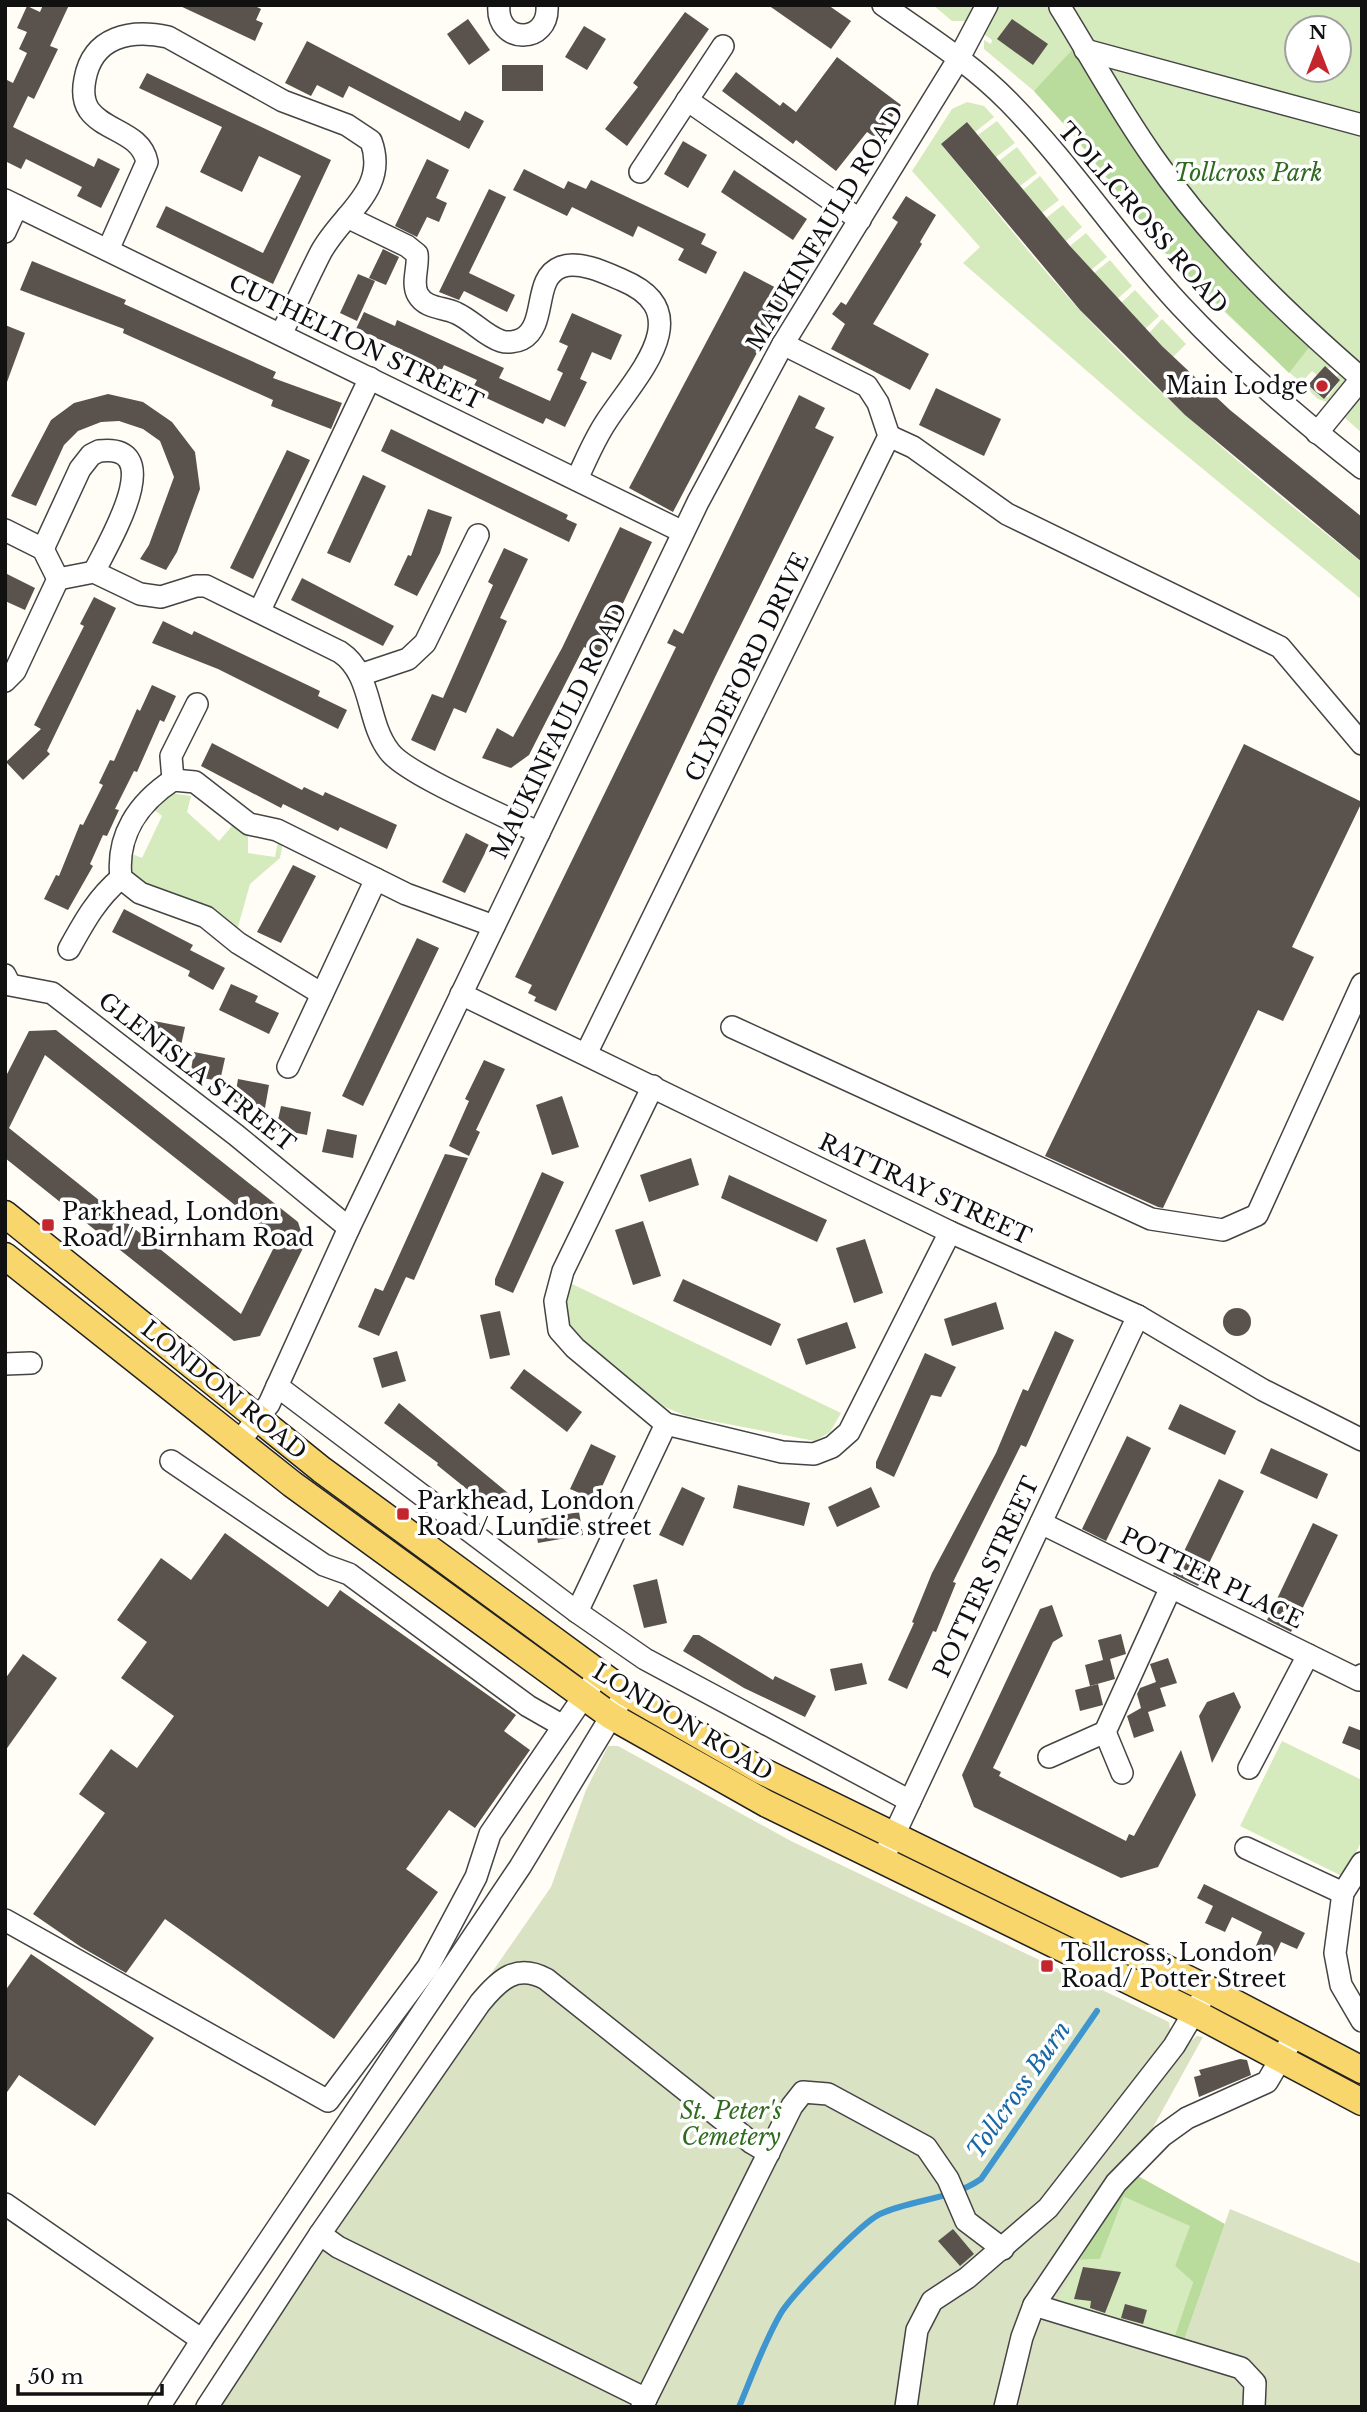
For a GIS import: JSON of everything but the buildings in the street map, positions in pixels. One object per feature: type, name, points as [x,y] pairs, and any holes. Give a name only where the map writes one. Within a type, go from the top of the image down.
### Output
[{"type":"main road","name":"LONDON ROAD","points":[[5,1214],[322,1470],[626,1693],[722,1750],[1208,1989],[1362,2070]]},
{"type":"main road","name":"LONDON ROAD","points":[[5,1256],[238,1443],[611,1716],[736,1788],[1195,2012],[1362,2102]]},
{"type":"street","points":[[499,5],[500,20],[504,27],[511,33],[527,36],[541,28],[548,13],[547,5]]},
{"type":"street","name":"TOLLCROSS ROAD","points":[[883,5],[959,58],[1010,103],[1202,328],[1317,433],[1362,468]]},
{"type":"street","name":"MAUKINFAULD ROAD","points":[[238,1443],[258,1418],[277,1386],[349,1228],[683,532],[783,344],[959,58],[987,5]]},
{"type":"street","points":[[1054,6],[1085,50],[1153,159],[1209,230],[1279,304],[1362,378],[1317,433]]},
{"type":"street","points":[[108,250],[146,162],[145,152],[136,142],[90,112],[84,101],[84,84],[91,57],[101,45],[117,37],[152,34],[176,40],[283,101],[364,134],[371,141],[376,166],[367,195],[322,251],[281,334]]},
{"type":"street","points":[[640,172],[723,46]]},
{"type":"street","points":[[1085,50],[1362,125]]},
{"type":"street","points":[[687,100],[860,220]]},
{"type":"street","points":[[5,232],[11,203]]},
{"type":"street","name":"CUTHELTON STREET","points":[[11,203],[683,532]]},
{"type":"street","points":[[347,218],[407,246],[417,254],[419,266],[415,284],[418,296],[424,302],[457,313],[502,341],[523,339],[531,331],[550,275],[558,268],[570,264],[634,285],[655,302],[660,313],[657,342],[598,434],[577,479]]},
{"type":"street","points":[[783,344],[867,386],[878,403],[889,436],[913,447],[1007,514],[1280,647],[1362,744]]},
{"type":"street","points":[[260,610],[370,377]]},
{"type":"street","name":"CLYDEFORD DRIVE","points":[[586,1054],[889,436]]},
{"type":"street","points":[[43,549],[85,462],[99,451],[117,452],[130,465],[134,482],[94,572]]},
{"type":"street","points":[[5,530],[43,549],[58,579]]},
{"type":"street","points":[[360,675],[408,659],[425,643],[478,535]]},
{"type":"street","points":[[58,579],[94,572],[150,597],[161,597],[206,586],[260,610],[349,658],[360,675],[379,735],[398,763],[540,832]]},
{"type":"street","points":[[5,681],[15,671],[58,579]]},
{"type":"street","points":[[173,780],[171,756],[197,704]]},
{"type":"street","points":[[322,995],[238,943],[205,917],[140,893],[121,878],[118,856],[142,803],[173,780],[195,782],[249,824],[278,830],[406,894],[494,926]]},
{"type":"street","points":[[69,949],[104,891],[121,878]]},
{"type":"street","points":[[288,1067],[376,879]]},
{"type":"street","points":[[732,1027],[1151,1219],[1223,1230],[1257,1215],[1362,984]]},
{"type":"street","name":"GLENISLA STREET","points":[[7,985],[52,993],[236,1135],[349,1228]]},
{"type":"street","name":"RATTRAY STREET","points":[[461,994],[950,1232],[1138,1316],[1264,1390],[1362,1440]]},
{"type":"street","points":[[653,1086],[563,1272],[555,1301],[559,1330],[575,1348],[666,1424],[782,1452],[814,1454],[832,1447],[849,1432],[950,1232]]},
{"type":"street","name":"POTTER STREET","points":[[882,1861],[1138,1316]]},
{"type":"street","points":[[5,1364],[31,1363]]},
{"type":"street","points":[[277,1386],[577,1612],[645,1659],[910,1801]]},
{"type":"street","points":[[577,1612],[666,1424]]},
{"type":"street","points":[[171,1461],[324,1564],[349,1574],[528,1706],[563,1726]]},
{"type":"street","name":"POTTER PLACE","points":[[1041,1523],[1308,1655],[1361,1678]]},
{"type":"street","points":[[1049,1757],[1105,1732],[1171,1587]]},
{"type":"street","points":[[1248,1768],[1308,1655]]},
{"type":"street","points":[[5,1920],[328,2101],[428,1967],[476,1877],[490,1834],[599,1674]]},
{"type":"street","points":[[159,2407],[520,1867],[626,1693]]},
{"type":"street","points":[[1105,1732],[1122,1773]]},
{"type":"street","points":[[1246,1848],[1343,1893]]},
{"type":"street","points":[[1362,1863],[1343,1893],[1335,1953],[1341,1985],[1362,2021]]},
{"type":"street","points":[[207,2407],[320,2234],[480,2003],[494,1987],[517,1972],[536,1973],[547,1979],[752,2143],[769,2153]]},
{"type":"street","points":[[906,2407],[914,2342],[926,2308],[1003,2249],[1048,2208],[1174,2046],[1208,1989]]},
{"type":"street","points":[[1005,2407],[1021,2337],[1034,2305],[1088,2221],[1138,2158],[1187,2118],[1268,2082],[1296,2033]]},
{"type":"street","points":[[320,2234],[351,2253],[644,2403],[797,2097],[809,2090],[817,2090],[917,2140],[933,2155],[948,2179],[970,2226],[1003,2249]]},
{"type":"street","points":[[5,2204],[202,2340]]},
{"type":"street","points":[[1034,2305],[1241,2368],[1255,2383],[1254,2407]]},
{"type":"green space","name":"Tollcross Park","points":[[933,5],[1362,5],[1362,433],[1345,418],[1353,407],[1335,392],[1327,402],[1318,399],[1188,278],[1071,132],[1034,91],[984,49],[984,40],[991,44],[992,40],[966,21],[952,21]],"holes":[[[1331,367],[1339,374],[1337,377],[1340,380],[1328,397],[1323,398],[1303,381],[1312,371],[1317,375]]]},
{"type":"green space","points":[[1073,49],[1311,345],[1289,373],[1166,254],[1071,132],[1034,91]]},
{"type":"green space","points":[[967,102],[984,106],[994,117],[975,132],[967,122],[941,144],[1023,245],[1140,372],[1232,456],[1362,562],[1362,600],[1141,418],[963,263],[980,247],[912,171],[952,109]]},
{"type":"green space","points":[[997,121],[1015,143],[996,157],[978,135]]},
{"type":"green space","points":[[1017,147],[1037,173],[1020,186],[999,161]]},
{"type":"green space","points":[[1040,176],[1059,200],[1042,213],[1023,190]]},
{"type":"green space","points":[[1063,205],[1082,227],[1066,241],[1046,218]]},
{"type":"green space","points":[[1086,233],[1107,257],[1091,270],[1070,246]]},
{"type":"green space","points":[[1110,260],[1132,286],[1117,299],[1094,273]]},
{"type":"green space","points":[[1135,290],[1159,316],[1145,329],[1121,303]]},
{"type":"green space","points":[[1162,319],[1186,344],[1173,357],[1149,333]]},
{"type":"green space","points":[[170,793],[191,796],[187,812],[219,841],[233,825],[248,833],[248,853],[275,857],[278,841],[283,842],[280,858],[250,884],[236,934],[128,877],[130,853],[142,858],[162,816],[152,808]]},
{"type":"green space","points":[[568,1282],[841,1413],[830,1432],[815,1441],[686,1416],[665,1407],[570,1333],[566,1309]]},
{"type":"green space","points":[[1282,1741],[1362,1780],[1362,1840],[1344,1877],[1240,1826]]},
{"type":"green space","name":"St. Peter's Cemetery","points":[[608,1746],[618,1746],[791,1841],[1169,2022],[1171,2035],[1188,2043],[1197,2036],[1203,2037],[1057,2301],[1184,2340],[1230,2209],[1362,2264],[1362,2407],[196,2407],[284,2273],[551,1887],[586,1790]]},
{"type":"green space","points":[[1129,2171],[1225,2224],[1184,2341],[1174,2338],[1193,2282],[1175,2266],[1190,2226],[1124,2197],[1100,2259],[1079,2260]]},
{"type":"green space","points":[[1124,2197],[1191,2226],[1175,2266],[1193,2282],[1174,2338],[1056,2301],[1079,2260],[1100,2259]]},
{"type":"waterway","name":"Tollcross Burn","points":[[739,2407],[775,2324],[798,2291],[843,2245],[880,2214],[957,2191],[981,2179],[1097,2011]]},
{"type":"place","name":"Main Lodge","points":[[1322,386]]},
{"type":"place","name":"Parkhead, London Road/ Birnham Road","points":[[48,1225]]},
{"type":"place","name":"Parkhead, London Road/ Lundie street","points":[[403,1514]]},
{"type":"place","name":"Tollcross, London Road/ Potter Street","points":[[1047,1966]]}]
